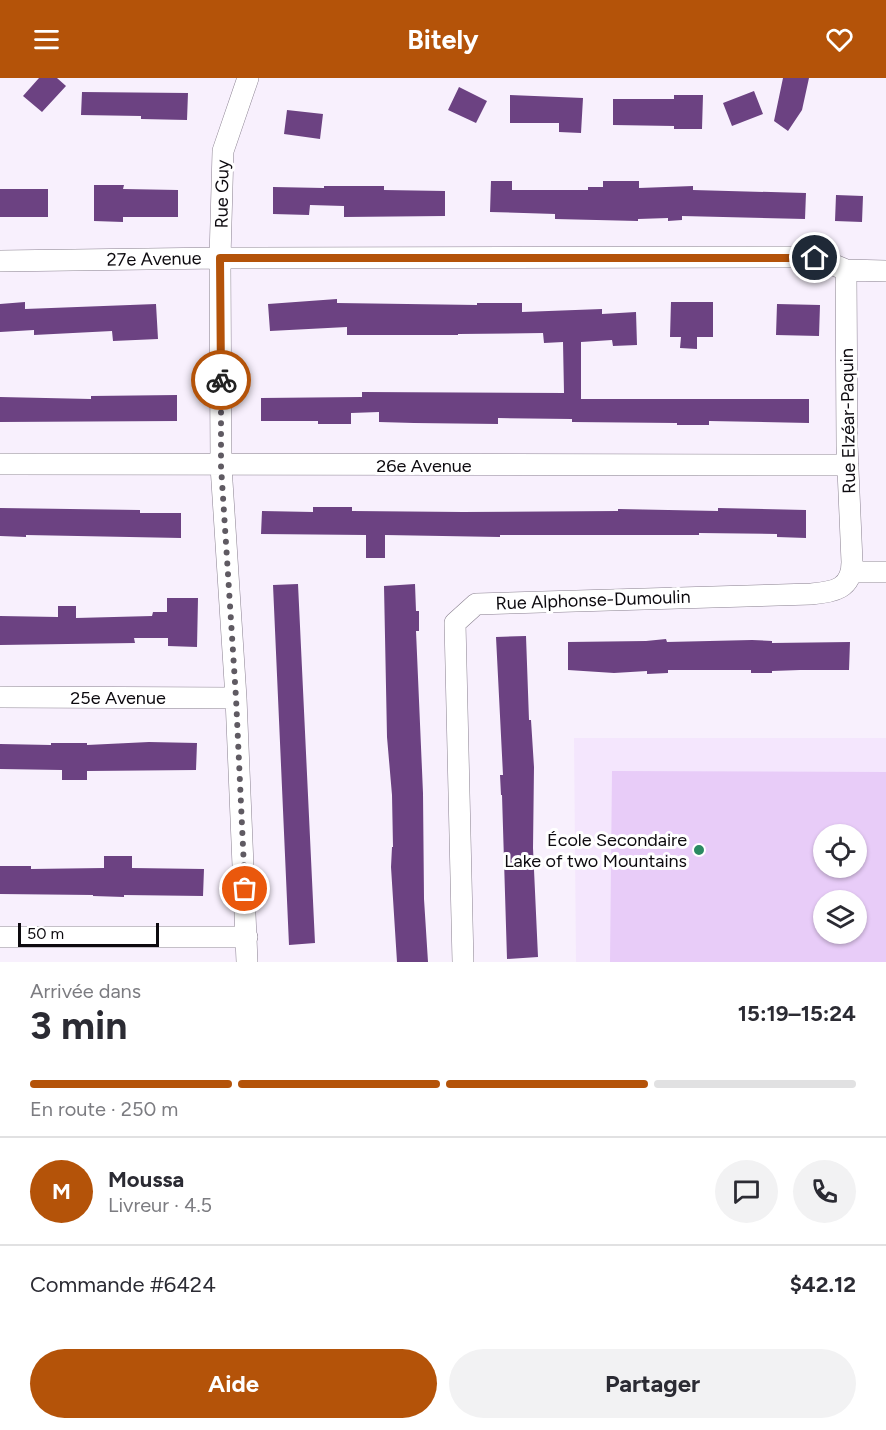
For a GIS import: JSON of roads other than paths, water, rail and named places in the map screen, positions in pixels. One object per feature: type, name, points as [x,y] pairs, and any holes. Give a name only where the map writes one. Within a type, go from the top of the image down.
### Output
[{"type":"street","name":"Rue Guy","points":[[248,78],[223,151],[220,258],[221,466],[236,698],[248,962]]},
{"type":"street","name":"27e Avenue","points":[[0,261],[220,258],[800,257],[821,260],[846,270],[886,271]]},
{"type":"street","name":"Rue Elzéar-Paquin","points":[[846,270],[848,465],[852,572]]},
{"type":"street","name":"26e Avenue","points":[[0,464],[848,465]]},
{"type":"street","points":[[852,572],[886,572]]},
{"type":"street","name":"Rue Alphonse-Dumoulin","points":[[463,962],[455,622],[476,604],[825,593],[845,584],[852,572]]},
{"type":"street","name":"25e Avenue","points":[[0,698],[236,698]]},
{"type":"street","points":[[0,937],[247,937]]},
{"type":"place","name":"École Secondaire Lake of two Mountains","points":[[699,850]]}]
